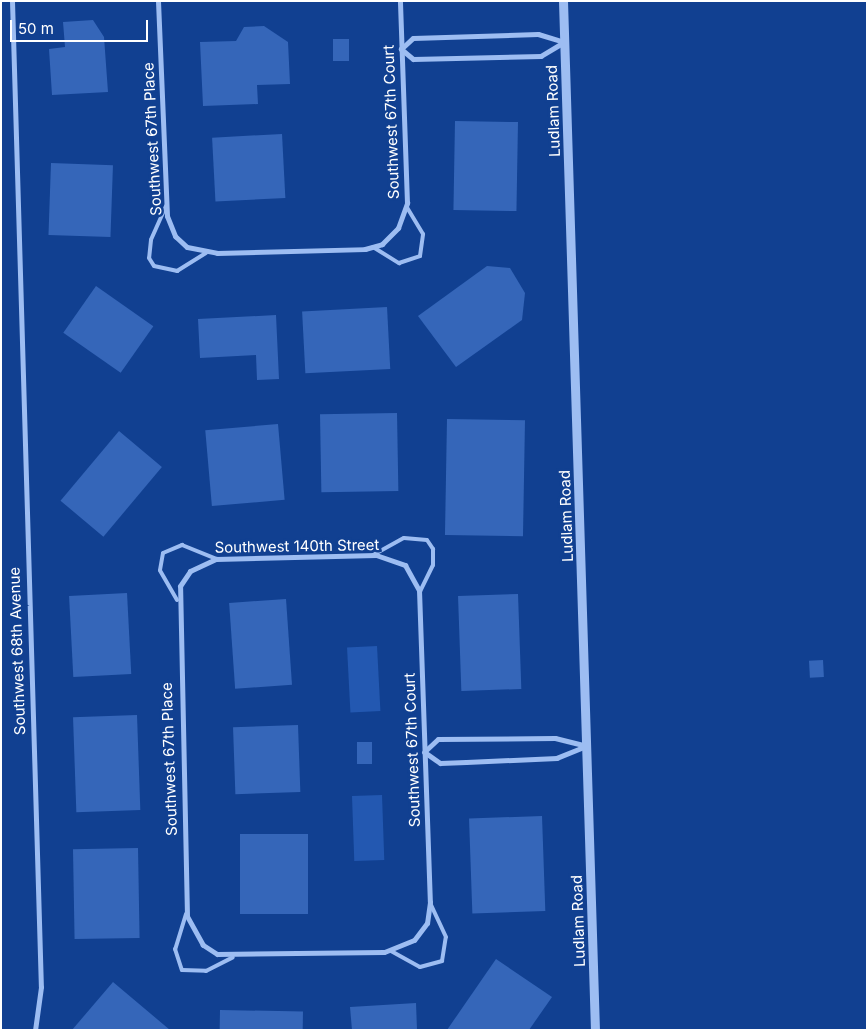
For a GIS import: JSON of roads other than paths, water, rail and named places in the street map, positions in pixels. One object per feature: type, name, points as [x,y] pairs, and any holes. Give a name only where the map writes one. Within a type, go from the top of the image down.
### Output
[{"type":"street","name":"Southwest 68th Avenue","points":[[12,1],[41,986],[35,1030]]},
{"type":"street","name":"Southwest 67th Place","points":[[158,1],[166,206],[170,227],[180,241],[206,253]]},
{"type":"street","name":"Southwest 67th Court","points":[[373,247],[390,238],[407,207],[400,1]]},
{"type":"street","name":"Ludlam Road","points":[[563,1],[595,1030]]},
{"type":"street","points":[[538,34],[564,42],[541,56],[413,59],[401,49],[413,38],[538,34]]},
{"type":"street","points":[[206,253],[373,247]]},
{"type":"street","name":"Southwest 140th Street","points":[[190,571],[216,559],[373,555],[405,565]]},
{"type":"street","name":"Southwest 67th Court","points":[[391,951],[420,935],[430,902],[419,594],[405,565]]},
{"type":"street","name":"Southwest 67th Place","points":[[190,571],[177,600],[188,923],[203,946],[233,957]]},
{"type":"street","points":[[556,738],[586,746],[556,758],[466,762],[440,762],[424,752],[438,739],[556,738]]},
{"type":"street","points":[[233,957],[391,951]]},
{"type":"lane","points":[[166,206],[151,240],[149,258],[154,266],[177,271],[206,253]]},
{"type":"lane","points":[[373,247],[399,263],[420,256],[423,234],[407,207]]},
{"type":"lane","points":[[373,555],[404,538],[427,540],[433,550],[433,565],[419,594]]},
{"type":"lane","points":[[177,600],[160,570],[163,552],[182,545],[216,559]]},
{"type":"lane","points":[[391,951],[420,967],[442,961],[446,937],[430,902]]},
{"type":"lane","points":[[187,912],[175,949],[182,970],[206,971],[233,957]]}]
